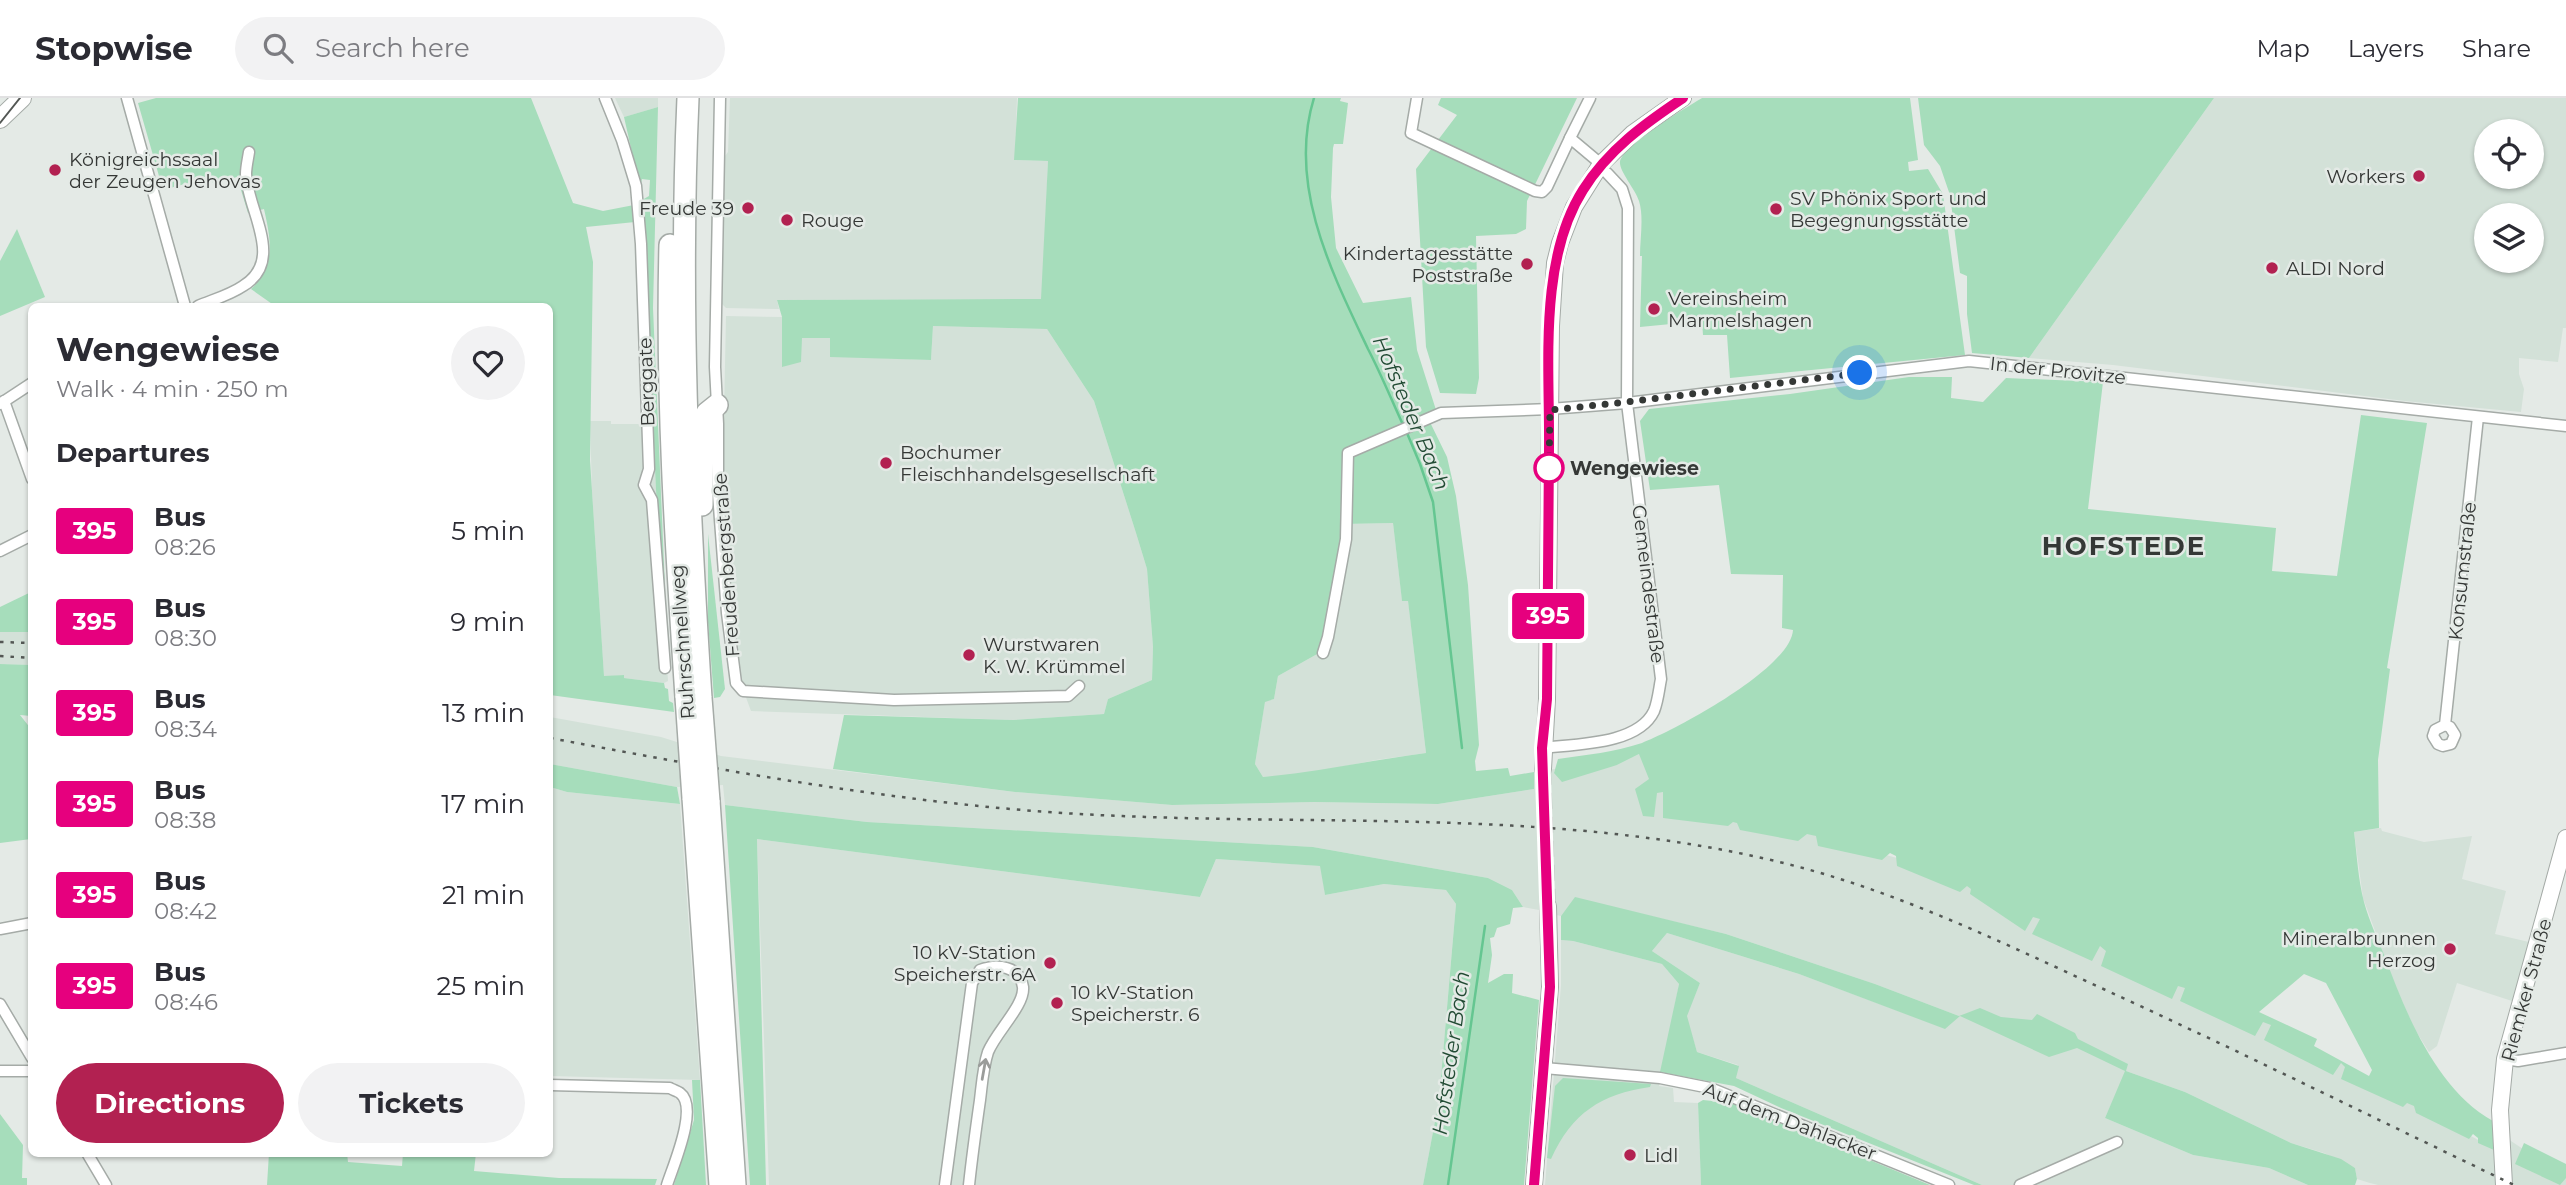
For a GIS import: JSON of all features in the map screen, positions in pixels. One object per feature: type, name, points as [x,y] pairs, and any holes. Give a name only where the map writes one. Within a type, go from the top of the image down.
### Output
[{"type":"highway","name":"Ruhrschnellweg","points":[[675,98],[669,295],[673,498],[735,1185]]},
{"type":"highway","name":"Ruhrschnellweg","points":[[688,98],[684,192],[684,376],[690,535],[698,647],[693,698]]},
{"type":"highway","points":[[698,647],[703,421],[706,413],[717,405]]},
{"type":"highway","name":"Ruhrschnellweg","points":[[701,799],[720,1185]]},
{"type":"main road","points":[[5,109],[22,98]]},
{"type":"street","points":[[127,98],[184,303]]},
{"type":"street","name":"Berggate","points":[[605,98],[630,163],[637,196],[649,468],[645,485],[652,500],[665,668]]},
{"type":"street","name":"Freudenbergstraße","points":[[720,98],[715,345],[718,494],[722,561],[736,683],[743,691],[894,700],[1068,696],[1079,686]]},
{"type":"street","points":[[1417,98],[1411,133],[1542,192],[1547,187],[1590,98]]},
{"type":"street","points":[[1543,769],[1542,748],[1547,699],[1550,326],[1555,263],[1574,207],[1604,168],[1633,133],[1683,98]]},
{"type":"street","name":"Gemeindestraße","points":[[1542,748],[1622,737],[1636,730],[1654,710],[1661,678],[1627,402],[1628,208],[1622,189],[1604,168],[1570,138]]},
{"type":"street","points":[[205,303],[243,286],[251,280],[262,262],[262,238],[246,175],[249,152]]},
{"type":"street","name":"In der Provitze","points":[[1550,410],[1969,361],[2566,426]]},
{"type":"street","points":[[28,386],[2,402],[28,469]]},
{"type":"street","points":[[1323,653],[1346,539],[1348,453],[1441,413],[1550,410]]},
{"type":"street","name":"Konsumstraße","points":[[2445,725],[2478,417]]},
{"type":"street","points":[[0,551],[28,537]]},
{"type":"street","name":"Riemker Straße","points":[[2504,1185],[2500,1110],[2505,1059],[2566,838]]},
{"type":"street","points":[[1534,1185],[1550,987],[1548,906]]},
{"type":"street","points":[[0,929],[28,924]]},
{"type":"street","points":[[946,1185],[972,983],[980,970],[1006,967],[1021,979],[1023,992],[1020,1003],[1002,1026],[987,1055],[969,1185]]},
{"type":"street","points":[[0,1004],[28,1051]]},
{"type":"street","points":[[2505,1059],[2518,1061],[2566,1053]]},
{"type":"street","name":"Auf dem Dahlacker","points":[[1544,1068],[1660,1078],[1710,1088],[1949,1185]]},
{"type":"street","points":[[0,1071],[28,1071]]},
{"type":"street","points":[[553,1085],[670,1088],[680,1092],[685,1098],[688,1112],[667,1185]]},
{"type":"street","points":[[955,1111],[978,1114]]},
{"type":"street","points":[[2020,1185],[2117,1142]]},
{"type":"street","points":[[89,1157],[106,1185]]},
{"type":"shaded area","points":[[615,98],[658,98],[658,107],[624,117]]},
{"type":"shaded area","points":[[730,98],[1017,98],[1015,160],[1048,161],[1042,299],[777,300],[779,309],[726,308],[722,304],[725,156],[728,152]]},
{"type":"shaded area","points":[[2214,98],[2566,98],[2566,328],[2563,328],[2558,362],[2519,358],[2519,374],[2524,389],[2521,412],[2405,401],[2113,365],[2029,358]]},
{"type":"shaded area","points":[[726,316],[782,317],[783,367],[802,338],[830,338],[830,356],[931,360],[933,326],[1047,329],[1094,401],[1147,569],[1153,647],[1152,680],[1108,699],[1104,714],[1013,720],[751,711],[741,684],[722,512]]},
{"type":"shaded area","points":[[590,421],[653,424],[658,531],[670,650],[666,650],[668,681],[664,683],[624,678],[623,675],[604,677]]},
{"type":"shaded area","points":[[1393,523],[1402,600],[1408,600],[1426,753],[1306,774],[1263,777],[1255,764],[1265,701],[1274,699],[1278,676],[1319,653],[1344,524]]},
{"type":"shaded area","points":[[0,632],[28,632],[28,665],[0,664]]},
{"type":"shaded area","points":[[553,718],[661,737],[721,756],[1015,792],[1172,805],[1314,802],[1438,804],[1534,789],[1534,772],[1555,769],[1554,773],[1617,765],[1639,754],[1816,836],[1897,858],[1970,886],[2271,1023],[2494,1149],[2493,1129],[2566,1172],[2566,1185],[2370,1183],[2357,1179],[2355,1168],[2324,1153],[2291,1143],[2185,1092],[2126,1071],[2105,1118],[2193,1155],[2269,1168],[2308,1185],[1982,1185],[1736,1078],[1738,1065],[1697,1052],[1686,1016],[1700,983],[1652,951],[1667,933],[1799,974],[1944,1028],[1959,1016],[1875,984],[1726,934],[1575,898],[1561,916],[1556,915],[1557,909],[1539,904],[1539,910],[1523,907],[1512,890],[1488,878],[1313,847],[867,822],[725,805],[723,785],[677,787],[553,765]]},
{"type":"shaded area","points":[[553,788],[567,792],[680,804],[700,1080],[553,1076]]},
{"type":"shaded area","points":[[2381,828],[2382,831],[2424,842],[2472,836],[2462,879],[2506,891],[2495,934],[2533,943],[2515,1002],[2457,983],[2437,1046],[2429,1052],[2414,1028],[2393,980],[2363,898],[2354,832]]},
{"type":"shaded area","points":[[757,839],[1200,897],[1216,859],[1321,866],[1325,895],[1384,884],[1446,890],[1456,904],[1439,1100],[1423,1185],[769,1185]]},
{"type":"shaded area","points":[[1561,940],[1662,964],[1679,984],[1659,1086],[1673,1088],[1674,1102],[1698,1103],[1701,1185],[1545,1185],[1561,985]]},
{"type":"green space","points":[[156,98],[531,98],[573,203],[603,211],[634,205],[635,222],[586,227],[593,262],[590,460],[604,676],[624,675],[624,678],[664,683],[674,712],[553,695],[553,303],[271,303],[251,289],[265,271],[270,252],[264,209],[248,213],[237,177],[213,183],[210,177],[163,190],[138,103]]},
{"type":"green space","points":[[1018,98],[1341,98],[1340,101],[1348,103],[1343,144],[1334,144],[1333,148],[1331,197],[1336,248],[1363,303],[1411,297],[1417,350],[1436,410],[1426,414],[1447,457],[1456,496],[1468,585],[1479,745],[1475,761],[1476,771],[1508,768],[1510,776],[1534,772],[1534,789],[1438,804],[1314,802],[1172,805],[1015,792],[833,769],[844,715],[1013,720],[1104,714],[1108,699],[1152,680],[1153,647],[1147,569],[1094,401],[1047,329],[933,326],[931,360],[830,357],[830,338],[802,338],[801,362],[782,367],[782,317],[777,300],[1041,299],[1048,161],[1014,160]],"holes":[[[1393,523],[1402,601],[1408,601],[1426,753],[1263,777],[1255,764],[1265,702],[1274,699],[1278,676],[1319,653],[1344,524]]]},
{"type":"green space","points":[[1441,98],[1577,98],[1527,201],[1526,229],[1516,234],[1476,236],[1479,378],[1476,394],[1440,393],[1426,347],[1416,169],[1457,115],[1438,105]]},
{"type":"green space","name":"SV Phönix Sport und Begegnungsstätte","points":[[1702,98],[1910,98],[1918,160],[1908,162],[1909,171],[1928,169],[1943,194],[1965,355],[1730,378],[1727,335],[1703,335],[1702,321],[1640,327],[1642,221],[1637,196],[1620,162],[1623,155],[1643,137]]},
{"type":"green space","points":[[1918,98],[2214,98],[2029,358],[1972,353],[1967,314],[1967,276],[1960,273],[1950,195],[1940,166],[1924,145]]},
{"type":"green space","points":[[658,107],[653,308],[665,587],[658,531],[642,200],[649,196],[650,180],[642,179],[640,188],[624,117]]},
{"type":"green space","points":[[17,229],[45,297],[0,316],[0,261]]},
{"type":"green space","points":[[1909,377],[1952,377],[1951,398],[1983,402],[2006,378],[2103,382],[2088,509],[2276,528],[2272,571],[2337,576],[2361,415],[2427,423],[2387,668],[2390,669],[2378,760],[2379,828],[2354,832],[2364,902],[2403,1002],[2440,1071],[2473,1107],[2493,1121],[2494,1150],[2478,1143],[2478,1138],[2473,1134],[2469,1139],[2416,1113],[2414,1106],[2407,1103],[2403,1107],[2341,1079],[2345,1067],[2341,1063],[2333,1075],[2264,1040],[2271,1025],[2263,1022],[2255,1036],[2180,1001],[2185,988],[2178,986],[2172,999],[2101,966],[2106,951],[2100,946],[2092,961],[2032,934],[2040,919],[2033,917],[2025,931],[1970,894],[1971,889],[1967,886],[1960,892],[1897,866],[1896,856],[1890,853],[1882,860],[1818,846],[1816,836],[1807,834],[1798,841],[1740,830],[1737,823],[1733,822],[1728,826],[1663,818],[1663,792],[1657,793],[1654,817],[1643,816],[1635,789],[1649,779],[1639,754],[1617,765],[1562,782],[1554,773],[1558,759],[1621,749],[1658,736],[1730,696],[1773,662],[1787,645],[1793,630],[1782,628],[1783,575],[1731,574],[1719,485],[1650,490],[1640,421],[1649,409],[1790,394]],"holes":[[[2304,974],[2326,983],[2372,1070],[2369,1076],[2314,1046],[2317,1039],[2259,1012]]]},
{"type":"green space","points":[[708,534],[725,689],[720,697],[714,698],[708,622]]},
{"type":"green space","points":[[28,593],[28,632],[0,632],[0,607]]},
{"type":"green space","points":[[0,664],[28,665],[28,716],[20,715],[28,725],[28,839],[0,843]]},
{"type":"green space","points":[[553,765],[677,787],[680,804],[567,792],[553,788]]},
{"type":"green space","points":[[725,805],[867,822],[1313,847],[1488,878],[1512,890],[1523,907],[1513,908],[1510,924],[1497,928],[1494,937],[1490,938],[1492,955],[1488,983],[1504,974],[1513,974],[1512,993],[1539,1000],[1524,1185],[1423,1185],[1439,1100],[1456,904],[1446,890],[1384,884],[1325,895],[1320,866],[1216,859],[1200,897],[757,839],[766,1185],[750,1185]]},
{"type":"green space","points":[[1575,897],[1726,934],[1875,984],[1959,1016],[1980,1008],[2001,1017],[2032,1020],[2037,1014],[2075,1033],[2078,1039],[2128,1064],[2126,1071],[2185,1092],[2291,1143],[2341,1159],[2355,1168],[2355,1185],[2308,1185],[2269,1168],[2193,1155],[2105,1118],[2125,1071],[2077,1048],[2049,1057],[1960,1016],[1945,1029],[1799,974],[1667,933],[1652,951],[1700,983],[1687,1016],[1697,1052],[1739,1066],[1736,1078],[1982,1185],[1974,1185],[1781,1108],[1734,1086],[1660,1072],[1679,984],[1662,964],[1561,940],[1561,916]]},
{"type":"green space","points":[[1563,1078],[1651,1084],[1650,1087],[1617,1095],[1590,1108],[1568,1129],[1551,1159],[1547,1158],[1555,1086]]},
{"type":"green space","points":[[692,1080],[700,1080],[706,1185],[674,1185],[694,1120]]},
{"type":"green space","points":[[1703,1100],[1732,1103],[1930,1185],[1701,1185],[1698,1103]]},
{"type":"green space","points":[[0,1114],[23,1145],[22,1178],[27,1178],[27,1185],[0,1185]]},
{"type":"green space","points":[[2524,1143],[2566,1164],[2566,1178],[2560,1185],[2515,1164]]},
{"type":"green space","points":[[269,1157],[347,1157],[348,1162],[402,1166],[403,1157],[476,1157],[474,1171],[559,1178],[657,1179],[655,1185],[267,1185]]},
{"type":"waterway","name":"Hofsteder Bach","points":[[1314,98],[1307,131],[1306,163],[1317,228],[1341,290],[1404,427]]},
{"type":"waterway","name":"Hofsteder Bach","points":[[1407,433],[1433,502],[1462,748]]},
{"type":"waterway","name":"Hofsteder Bach","points":[[1448,1185],[1485,926]]},
{"type":"tunnel","points":[[1543,769],[1548,906]]},
{"type":"tram line","points":[[0,123],[20,98]]},
{"type":"railway","points":[[0,642],[28,643]]},
{"type":"railway","points":[[0,656],[28,658]]},
{"type":"railway","points":[[553,739],[822,786],[1029,811],[1181,818],[1515,826],[1598,832],[1762,858],[1847,881],[1969,928],[2195,1032],[2514,1185]]},
{"type":"bus line","name":"395","points":[[1534,1185],[1550,987],[1542,748],[1547,699],[1550,326],[1555,263],[1574,207],[1601,164],[1633,133],[1683,98]]},
{"type":"place","name":"Königreichssaal der Zeugen Jehovas","points":[[55,170]]},
{"type":"place","name":"Workers","points":[[2419,176]]},
{"type":"place","name":"Freude 39","points":[[748,208]]},
{"type":"place","name":"SV Phönix Sport und Begegnungsstätte","points":[[1776,209]]},
{"type":"place","name":"Rouge","points":[[787,220]]},
{"type":"place","name":"Kindertagesstätte Poststraße","points":[[1527,264]]},
{"type":"place","name":"ALDI Nord","points":[[2272,268]]},
{"type":"place","name":"Vereinsheim Marmelshagen","points":[[1654,309]]},
{"type":"place","name":"Bochumer Fleischhandelsgesellschaft","points":[[886,463]]},
{"type":"place","name":"Wengewiese","points":[[1549,468]]},
{"type":"place","name":"Wurstwaren K. W. Krümmel","points":[[969,655]]},
{"type":"place","name":"Mineralbrunnen Herzog","points":[[2450,949]]},
{"type":"place","name":"10 kV-Station Speicherstr. 6A","points":[[1050,963]]},
{"type":"place","name":"10 kV-Station Speicherstr. 6","points":[[1057,1003]]},
{"type":"place","name":"Lidl","points":[[1630,1155]]},
{"type":"district","name":"HOFSTEDE","points":[[2124,546]]},
{"type":"route","points":[[1549,468],[1550,410],[1860,373]]}]
